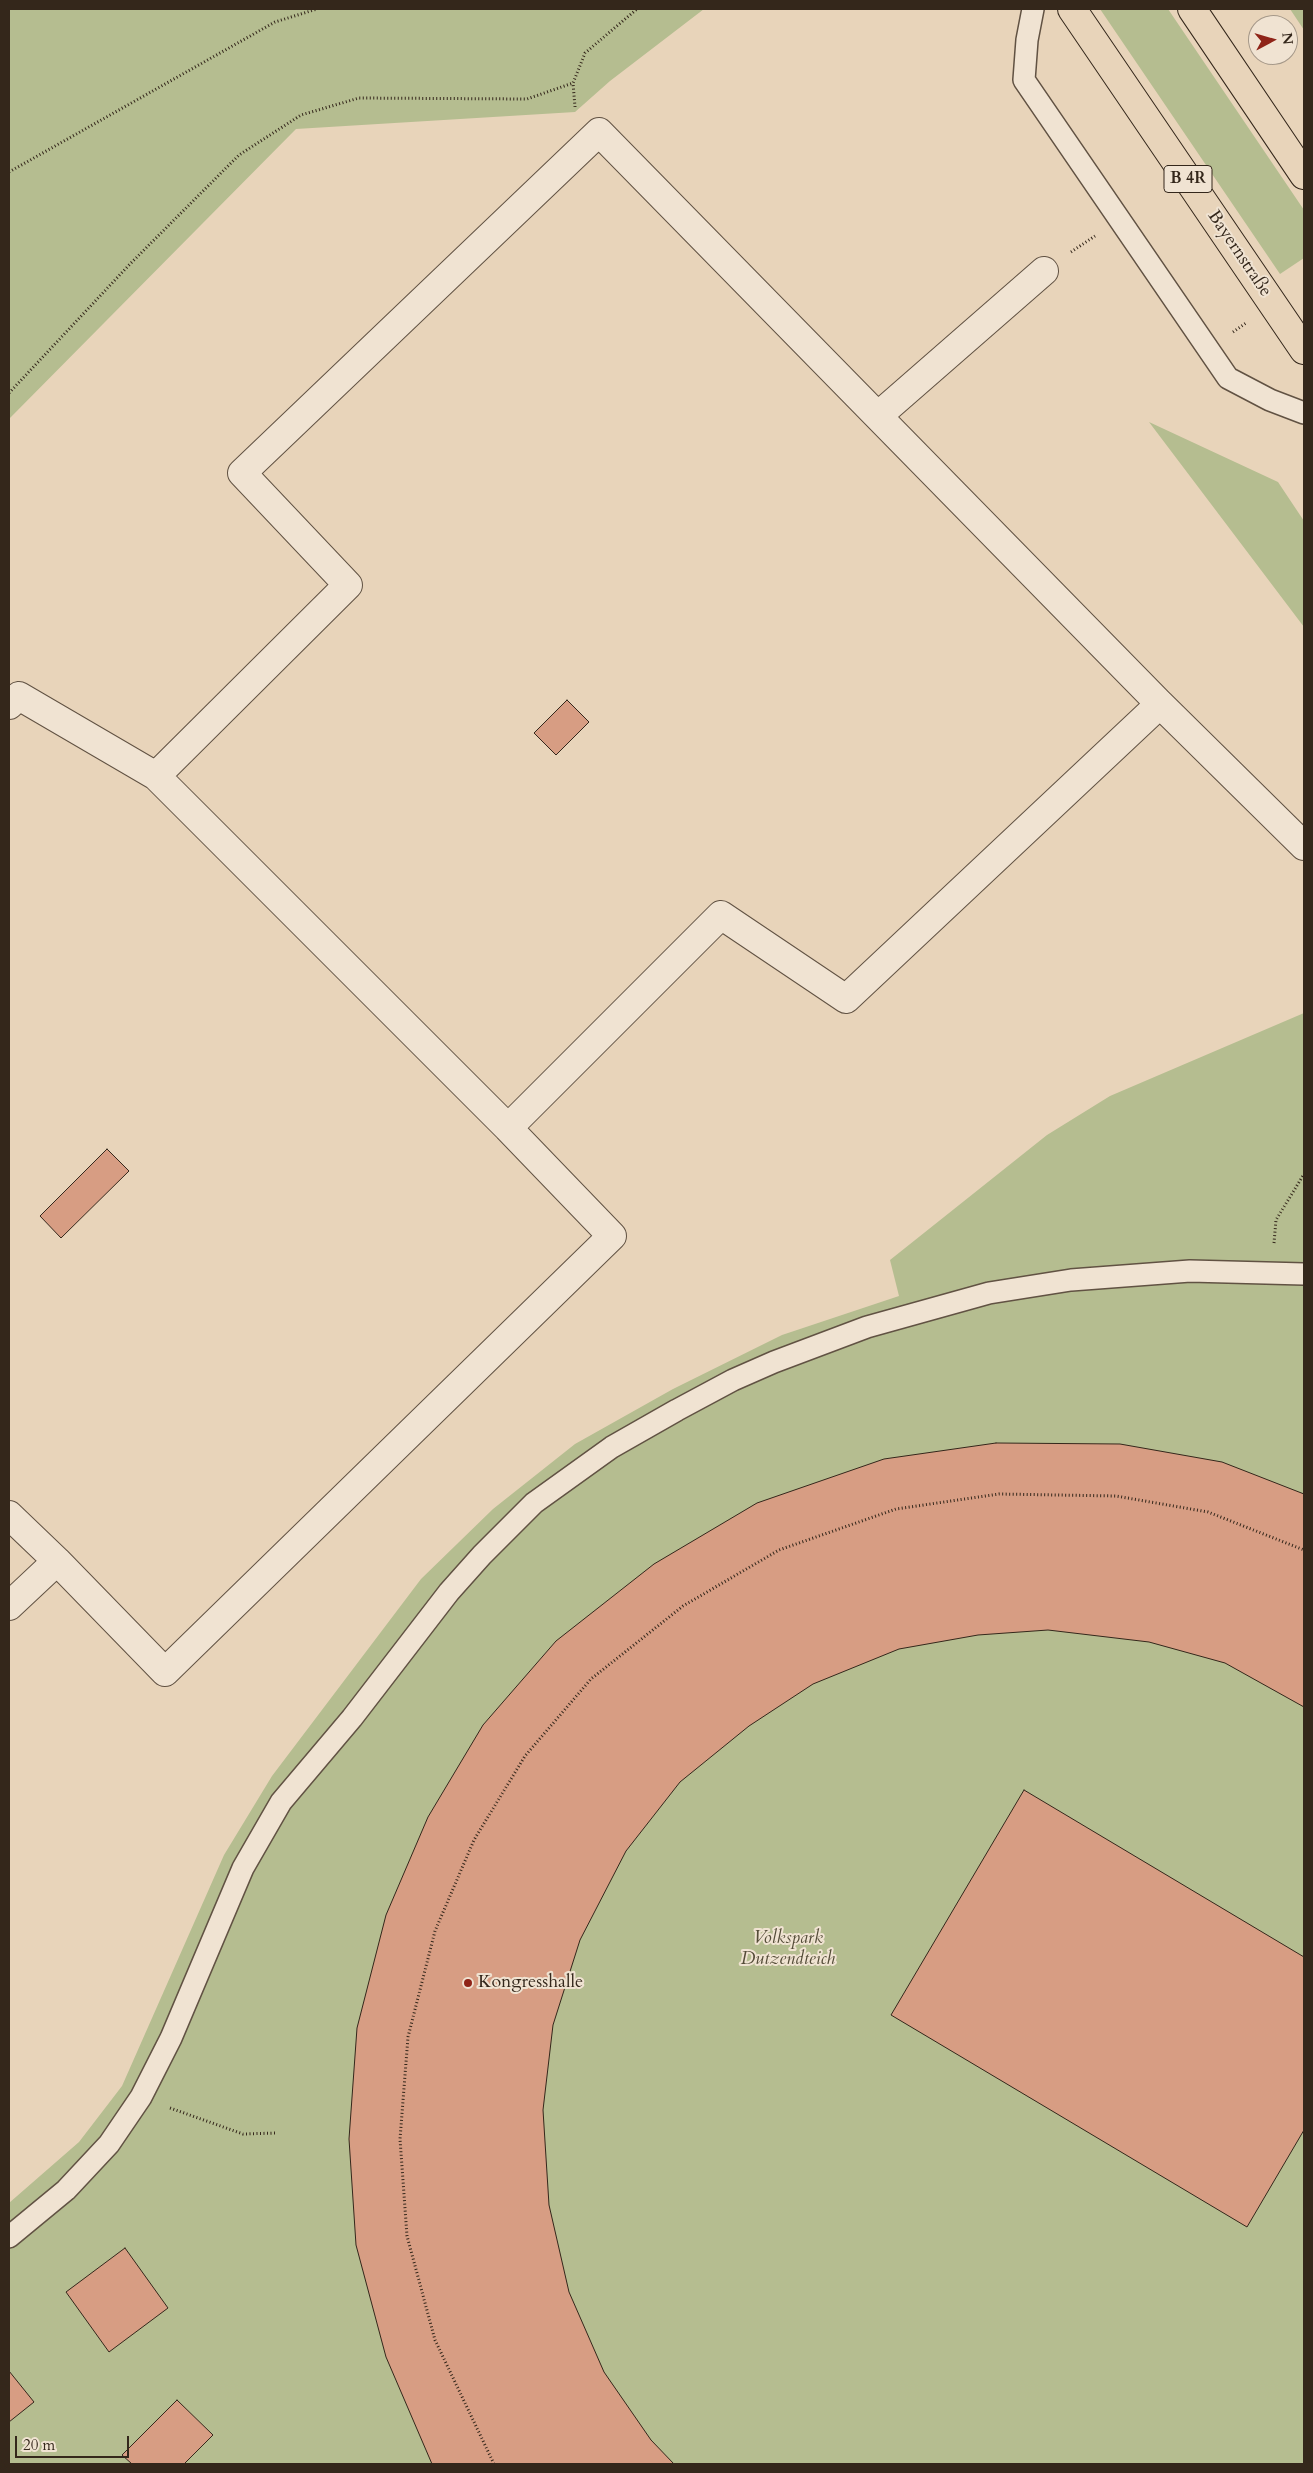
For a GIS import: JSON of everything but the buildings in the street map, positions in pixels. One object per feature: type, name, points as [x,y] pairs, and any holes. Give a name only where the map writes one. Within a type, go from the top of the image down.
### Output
[{"type":"main road","name":"Bayernstraße","points":[[1072,9],[1304,350]]},
{"type":"main road","points":[[1192,9],[1304,175]]},
{"type":"street","points":[[156,776],[348,585],[242,473],[599,132],[879,415],[1160,704],[1304,846]]},
{"type":"street","points":[[879,415],[1044,271]]},
{"type":"street","points":[[9,705],[19,696],[156,776],[508,1128],[612,1236],[165,1672],[9,1515]]},
{"type":"street","points":[[508,1128],[721,915],[846,999],[1160,704]]},
{"type":"street","points":[[9,1606],[56,1561]]},
{"type":"lane","points":[[1033,9],[1026,40],[1024,80],[1228,378],[1270,400],[1304,414]]},
{"type":"lane","points":[[9,2237],[66,2190],[109,2144],[141,2097],[171,2038],[243,1868],[281,1802],[352,1718],[449,1592],[482,1555],[534,1503],[612,1447],[685,1405],[766,1365],[867,1327],[989,1293],[1071,1280],[1190,1271],[1304,1274]]},
{"type":"path","points":[[9,172],[275,22],[317,9]]},
{"type":"path","points":[[599,132],[575,112],[573,84],[585,53],[637,9]]},
{"type":"path","points":[[9,393],[130,264],[239,155],[301,115],[359,98],[527,99],[573,84]]},
{"type":"path","points":[[1044,271],[1119,219]]},
{"type":"path","points":[[1228,336],[1250,320]]},
{"type":"path","points":[[1272,1272],[1276,1220],[1304,1174]]},
{"type":"path","points":[[494,2464],[435,2340],[407,2236],[400,2139],[408,2037],[436,1931],[474,1840],[525,1756],[591,1679],[683,1606],[779,1550],[896,1510],[999,1494],[1116,1496],[1208,1512],[1304,1550]]},
{"type":"path","points":[[141,2097],[243,2134],[276,2133]]},
{"type":"green space","points":[[9,9],[704,9],[610,81],[575,112],[296,129],[9,419]]},
{"type":"green space","points":[[1100,9],[1168,9],[1304,210],[1304,258],[1280,274]]},
{"type":"green space","points":[[1290,9],[1304,9],[1304,30],[1298,21],[1298,15],[1294,15]]},
{"type":"green space","points":[[1149,422],[1278,482],[1304,521],[1304,627]]},
{"type":"green space","name":"Volkspark Dutzendteich","points":[[1304,1013],[1304,2464],[9,2464],[9,2203],[79,2142],[122,2086],[224,1855],[272,1776],[421,1579],[493,1509],[575,1444],[673,1389],[782,1335],[899,1296],[890,1260],[1047,1135],[1110,1096]]},
{"type":"place","name":"Kongresshalle","points":[[468,1983]]}]
